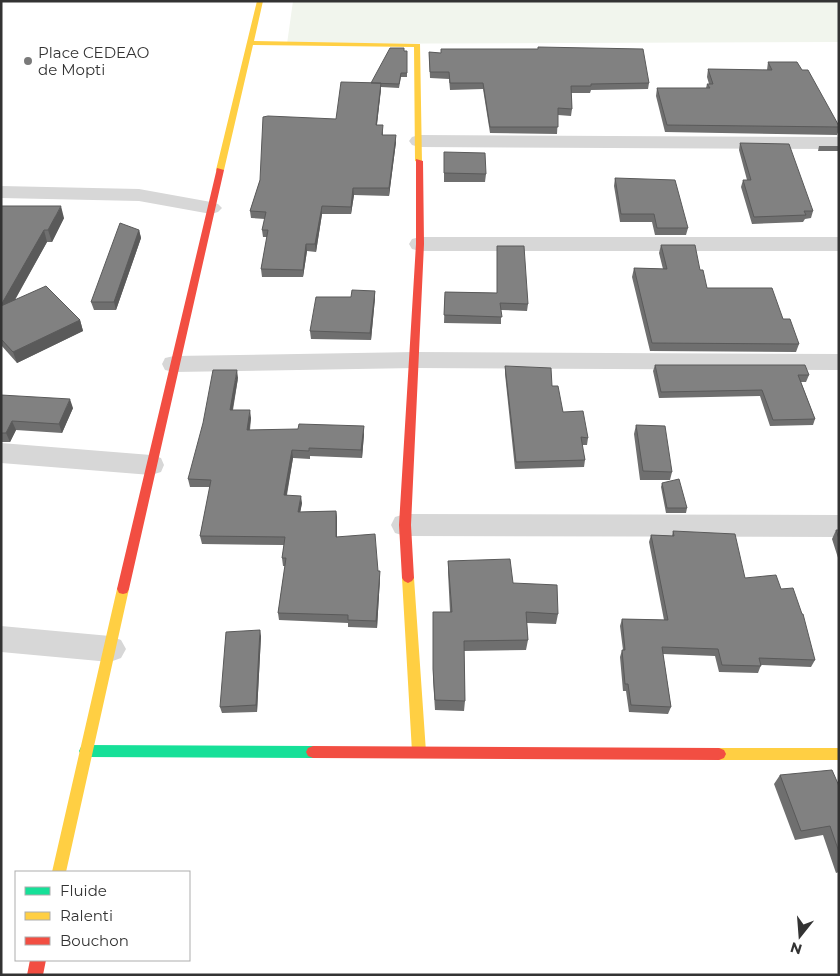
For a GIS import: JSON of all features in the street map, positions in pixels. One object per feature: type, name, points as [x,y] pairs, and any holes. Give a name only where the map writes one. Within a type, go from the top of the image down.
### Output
[{"type":"street","points":[[58,871],[174,364],[260,1]]},
{"type":"street","points":[[250,43],[418,45],[420,244],[415,360],[404,525],[419,752]]},
{"type":"street","points":[[419,141],[839,143]]},
{"type":"street","points":[[1,192],[139,195],[211,208]]},
{"type":"street","points":[[420,244],[839,244]]},
{"type":"street","points":[[174,364],[415,360],[839,362]]},
{"type":"street","points":[[1,453],[151,465]]},
{"type":"street","points":[[404,525],[839,526]]},
{"type":"street","points":[[1,639],[110,649]]},
{"type":"street","points":[[86,751],[839,754]]},
{"type":"street","points":[[35,975],[38,961]]},
{"type":"shaded area","points":[[293,1],[839,1],[839,42],[287,44]]},
{"type":"building","points":[[538,47],[643,49],[649,83],[571,86],[572,109],[558,108],[558,127],[490,127],[483,83],[450,83],[449,72],[430,72],[429,52],[441,53],[441,49],[538,49]]},
{"type":"building","points":[[390,48],[404,48],[404,51],[407,51],[407,73],[401,73],[399,84],[371,83]]},
{"type":"building","points":[[768,62],[797,62],[802,70],[808,70],[839,127],[667,125],[657,88],[710,88],[707,84],[713,84],[708,69],[772,70]]},
{"type":"building","points":[[341,82],[381,83],[376,125],[383,125],[382,135],[396,135],[389,188],[353,188],[351,207],[322,206],[315,244],[306,244],[303,270],[261,269],[268,230],[262,230],[266,212],[250,211],[260,180],[263,117],[336,119]]},
{"type":"building","points":[[740,143],[789,144],[813,211],[804,211],[806,215],[754,217],[743,180],[751,180]]},
{"type":"building","points":[[444,152],[485,153],[486,174],[444,173]]},
{"type":"building","points":[[615,178],[675,180],[688,228],[657,228],[654,214],[621,214]]},
{"type":"building","points":[[1,206],[61,206],[48,230],[44,230],[1,305]]},
{"type":"building","points":[[120,223],[139,230],[114,302],[91,302]]},
{"type":"building","points":[[661,245],[695,245],[700,270],[703,270],[707,288],[772,288],[783,319],[790,319],[799,344],[652,343],[634,268],[667,269]]},
{"type":"building","points":[[497,246],[524,246],[528,304],[500,303],[502,317],[444,315],[445,292],[497,293]]},
{"type":"building","points":[[46,286],[80,320],[13,352],[1,339],[1,306]]},
{"type":"building","points":[[352,290],[375,291],[370,333],[310,331],[316,297],[351,297]]},
{"type":"building","points":[[655,365],[805,365],[809,375],[798,375],[815,419],[773,420],[762,390],[661,392]]},
{"type":"building","points":[[505,366],[551,368],[552,386],[558,386],[563,412],[583,411],[588,438],[581,437],[585,460],[516,462]]},
{"type":"building","points":[[213,370],[237,370],[230,410],[250,410],[247,430],[298,429],[299,424],[364,426],[361,450],[309,448],[309,451],[292,450],[284,495],[301,496],[298,512],[336,511],[336,537],[375,534],[378,571],[380,571],[376,621],[348,620],[348,615],[278,613],[286,558],[282,558],[285,537],[200,536],[211,480],[188,479],[203,423]]},
{"type":"building","points":[[1,395],[70,399],[59,424],[12,421],[6,433],[1,433]]},
{"type":"building","points":[[636,425],[665,426],[672,472],[643,471]]},
{"type":"building","points":[[679,479],[687,508],[667,508],[662,483]]},
{"type":"building","points":[[673,531],[735,534],[745,578],[776,575],[781,589],[793,588],[803,614],[815,660],[759,658],[761,666],[722,665],[718,649],[662,647],[671,707],[631,705],[628,684],[625,684],[622,650],[625,650],[622,619],[668,620],[651,535],[674,536]]},
{"type":"building","points":[[510,559],[513,583],[557,585],[558,614],[526,612],[528,640],[464,641],[465,701],[435,700],[433,612],[452,612],[448,561]]},
{"type":"building","points":[[260,630],[256,705],[220,707],[226,632]]},
{"type":"building","points":[[832,770],[839,786],[839,852],[830,826],[801,831],[780,775]]},
{"type":"traffic: fast","points":[[86,751],[313,752]]},
{"type":"traffic: slow","points":[[220,170],[260,1]]},
{"type":"traffic: slow","points":[[250,43],[418,45],[419,161]]},
{"type":"traffic: slow","points":[[408,578],[419,752]]},
{"type":"traffic: slow","points":[[59,871],[123,589]]},
{"type":"traffic: slow","points":[[719,754],[839,754]]},
{"type":"traffic: jam","points":[[408,578],[405,525],[420,244],[419,161]]},
{"type":"traffic: jam","points":[[123,589],[220,170]]},
{"type":"traffic: jam","points":[[313,752],[719,754]]},
{"type":"traffic: jam","points":[[35,975],[38,961]]},
{"type":"place","name":"Place CEDEAO de Mopti","points":[[28,61]]}]
